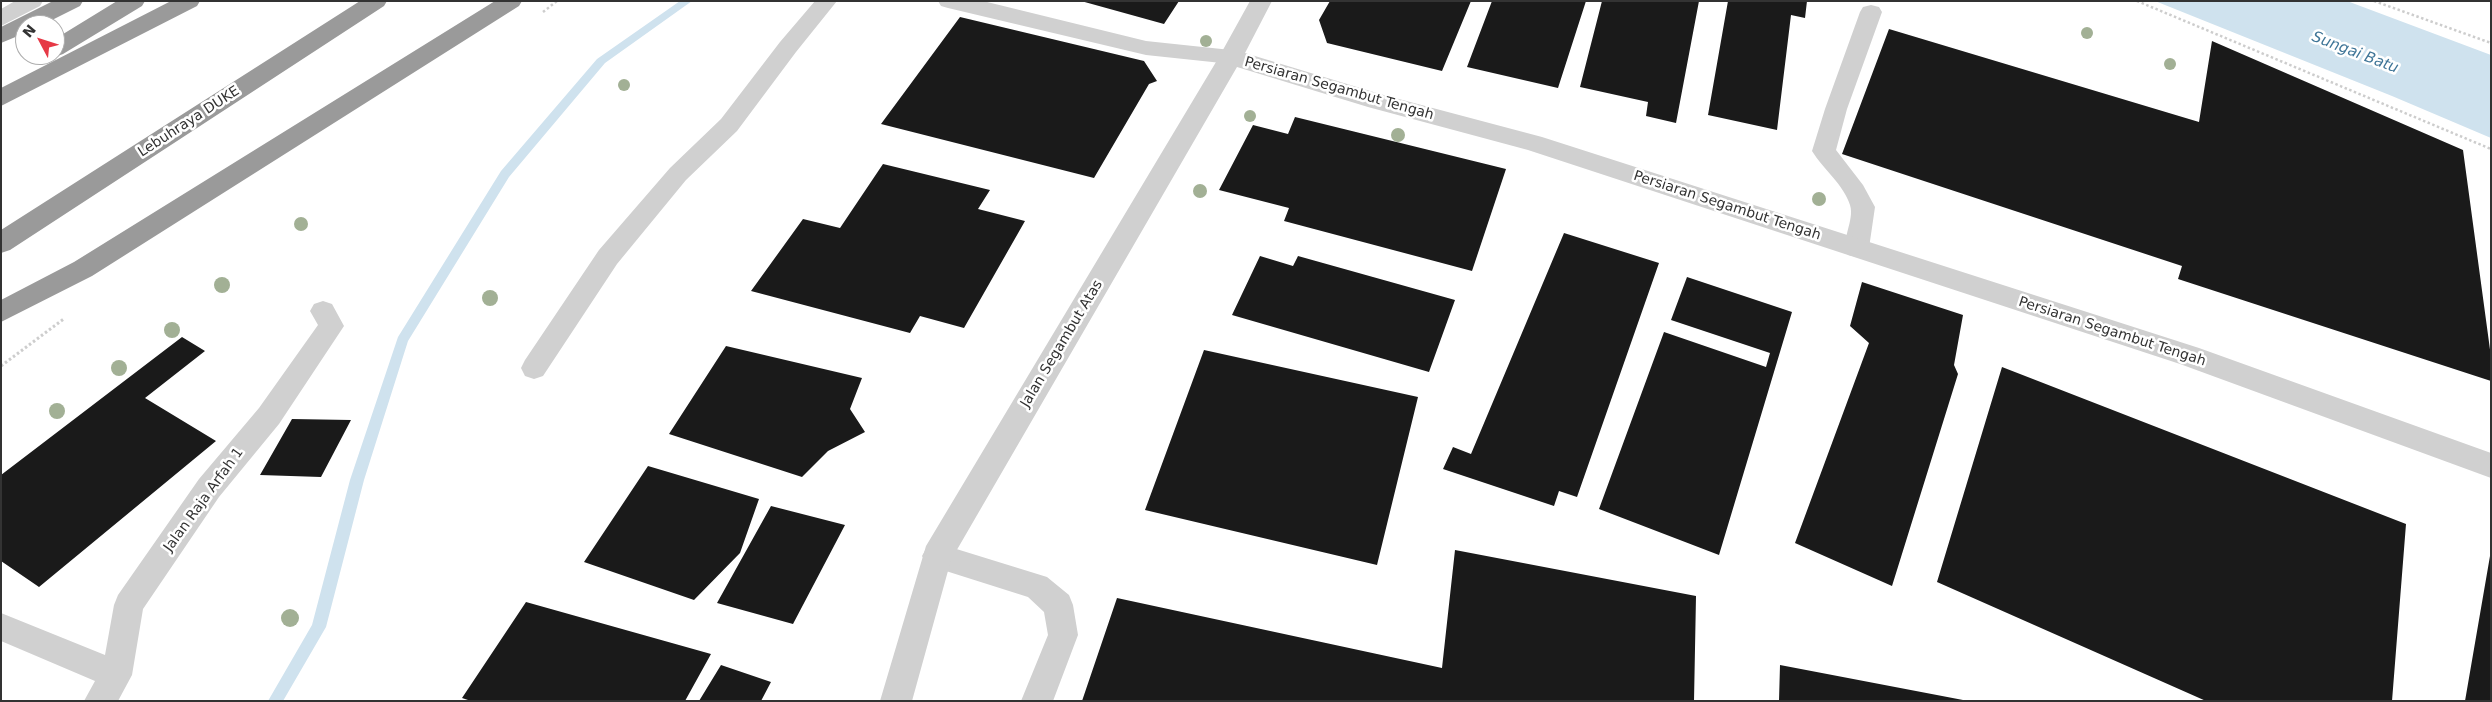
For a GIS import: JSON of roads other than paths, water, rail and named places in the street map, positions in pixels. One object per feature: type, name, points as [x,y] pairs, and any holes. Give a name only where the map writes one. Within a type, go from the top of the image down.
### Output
[{"type":"highway","points":[[1,36],[72,1]]},
{"type":"highway","points":[[65,43],[134,1]]},
{"type":"highway","points":[[1,98],[189,1]]},
{"type":"highway","name":"Lebuhraya DUKE","points":[[1,243],[376,1]]},
{"type":"highway","points":[[1,312],[83,268],[512,1]]},
{"type":"highway","points":[[1,81],[28,65]]},
{"type":"street","points":[[1,19],[32,1]]},
{"type":"street","name":"Jalan Segambut Atas","points":[[896,701],[936,556],[1231,58],[1261,1]]},
{"type":"street","name":"Persiaran Segambut Tengah","points":[[1231,58],[1376,101],[1533,144],[1857,248],[2189,356],[2491,466]]},
{"type":"lane","points":[[534,368],[608,257],[678,174],[729,125],[788,47],[827,1]]},
{"type":"lane","name":"Persiaran Segambut Tengah","points":[[948,1],[1146,48],[1231,58]]},
{"type":"lane","points":[[1857,248],[1863,207],[1855,191],[1824,151],[1836,109],[1871,12]]},
{"type":"lane","name":"Jalan Raja Arfah 1","points":[[100,701],[118,675],[129,605],[209,488],[269,416],[322,341],[331,326],[322,312]]},
{"type":"lane","points":[[936,556],[1037,586],[1058,605],[1063,635],[1037,701]]},
{"type":"lane","points":[[1,626],[118,675]]},
{"type":"water","name":"Sungai Batu","points":[[2155,1],[2347,1],[2491,55],[2491,138],[2392,96]]},
{"type":"waterway","points":[[275,701],[319,627],[357,480],[402,340],[505,174],[601,61],[687,1]]}]
